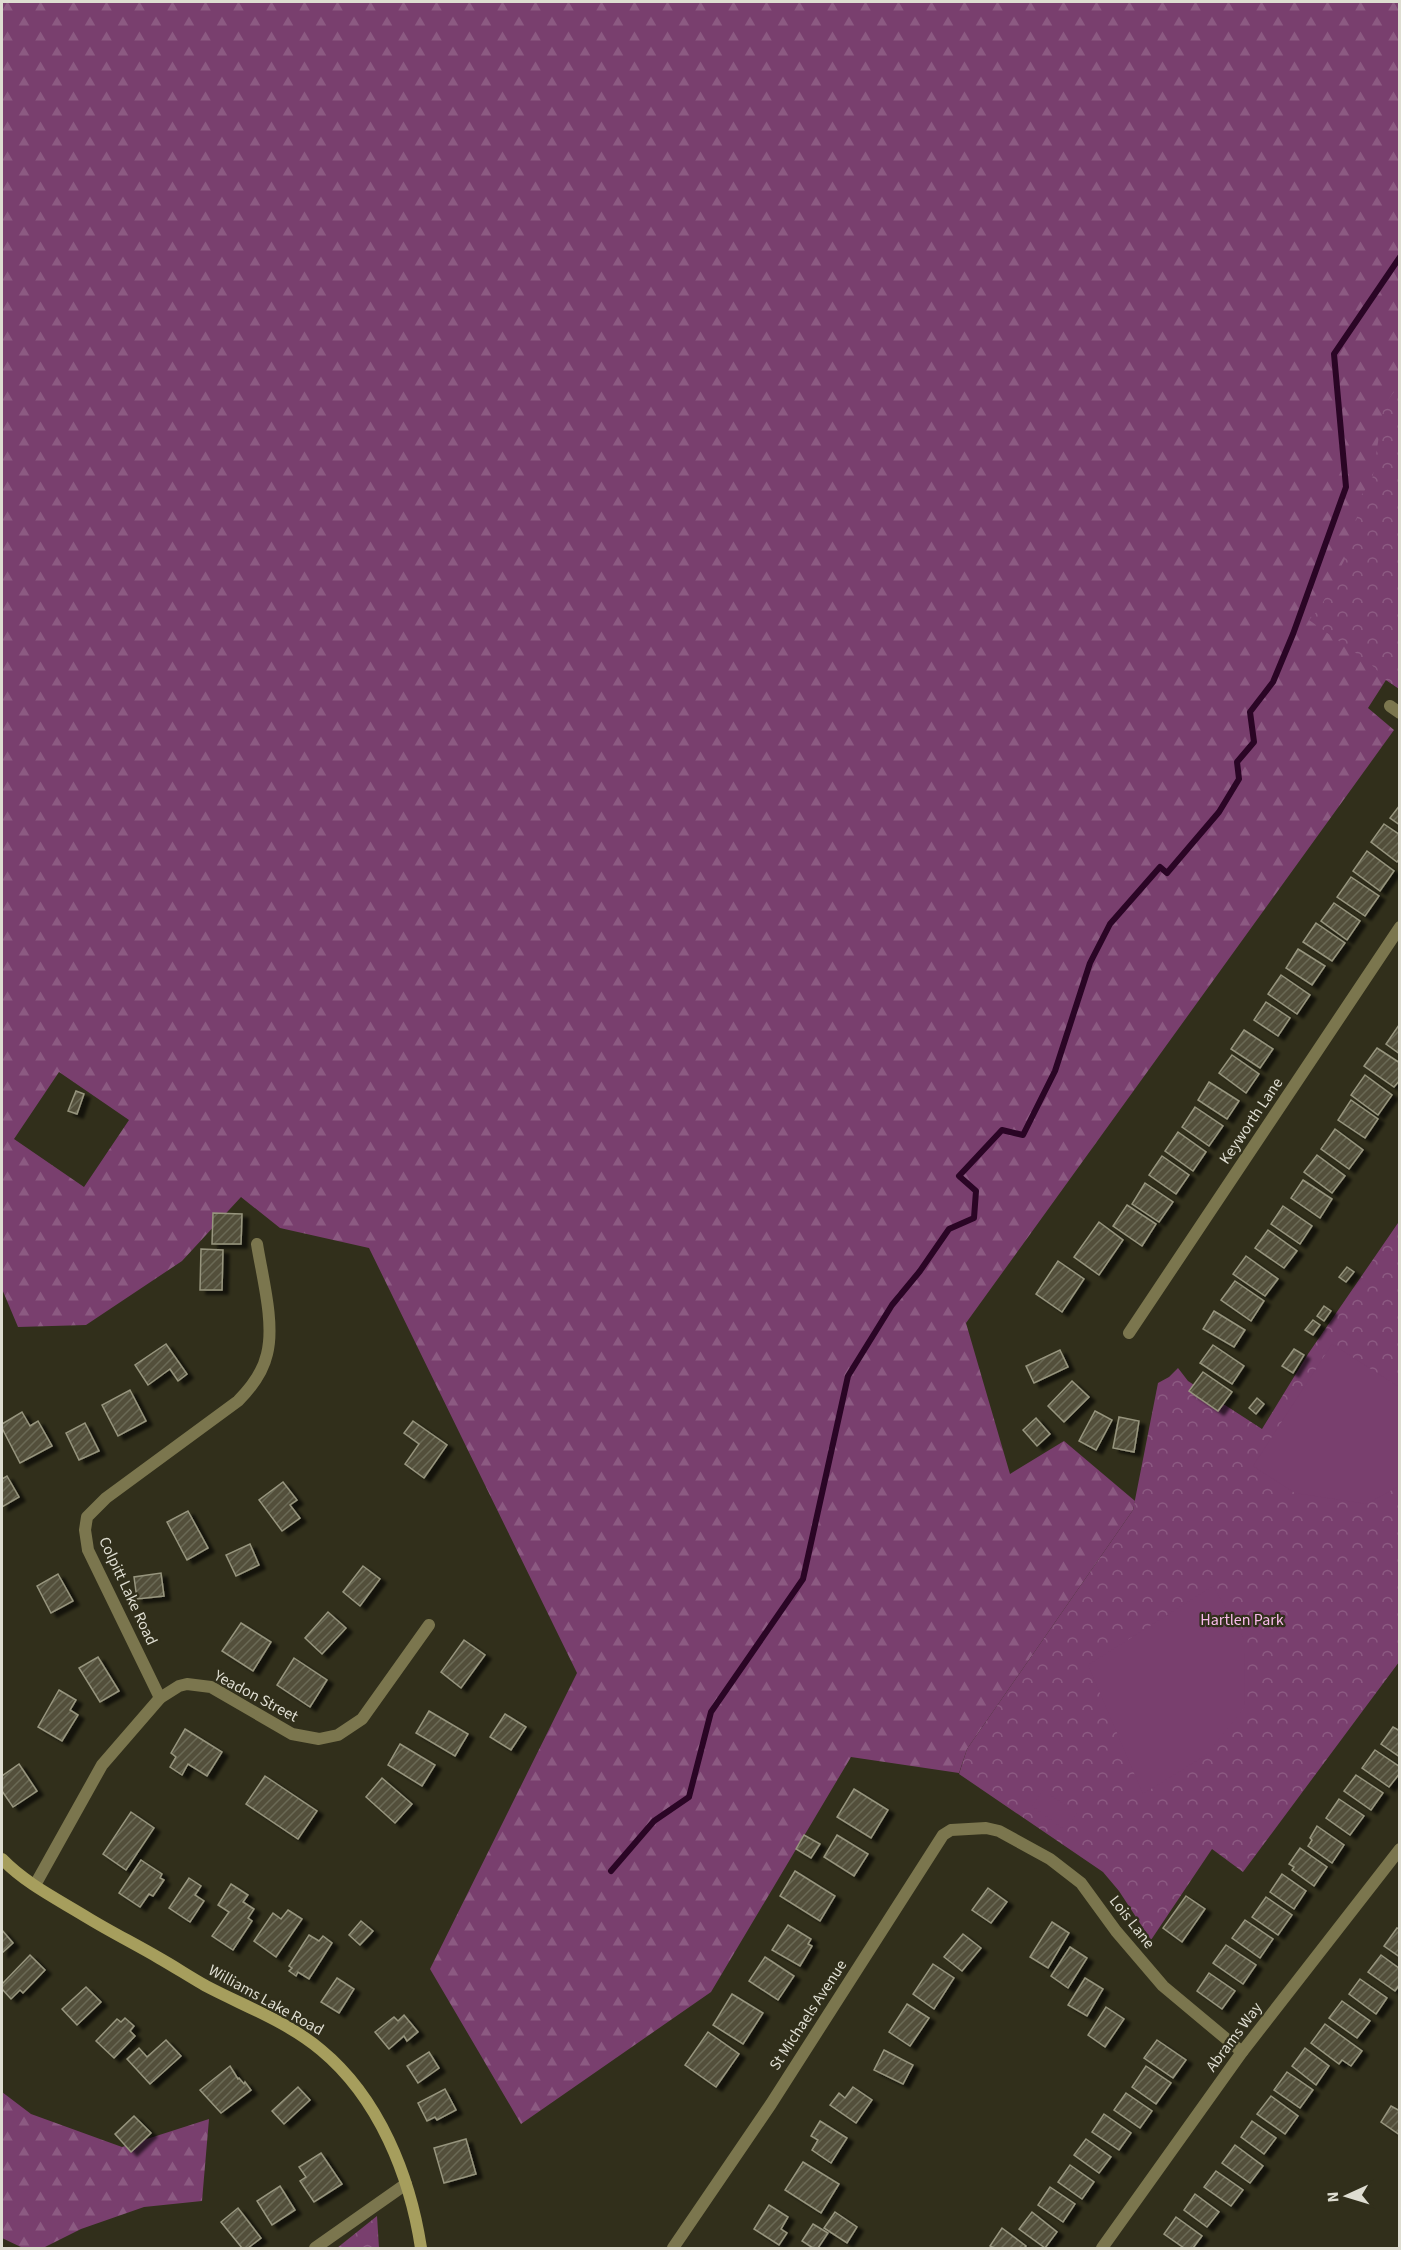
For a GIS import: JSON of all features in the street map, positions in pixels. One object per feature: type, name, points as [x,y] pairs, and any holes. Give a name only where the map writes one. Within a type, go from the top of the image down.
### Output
[{"type":"main road","name":"Williams Lake Road","points":[[2,1859],[10,1868],[35,1885],[206,1986],[297,2033],[322,2050],[354,2085],[388,2138],[406,2184],[418,2225],[421,2248]]},
{"type":"street","name":"Keyworth Lane","points":[[1130,1333],[1400,927]]},
{"type":"street","name":"Colpitt Lake Road","points":[[160,1698],[88,1550],[86,1522],[90,1512],[106,1498],[238,1401],[256,1380],[267,1355],[269,1343],[268,1318],[257,1244]]},
{"type":"street","name":"Yeadon Street","points":[[160,1698],[179,1686],[202,1685],[292,1734],[310,1739],[329,1738],[347,1731],[362,1719],[429,1625]]},
{"type":"street","points":[[35,1885],[102,1765],[160,1698]]},
{"type":"street","name":"Lois Lane","points":[[986,1828],[999,1831],[1050,1859],[1081,1883],[1116,1931],[1163,1986],[1242,2052]]},
{"type":"street","name":"St Michaels Avenue","points":[[673,2248],[771,2103],[943,1835],[951,1830],[986,1828]]},
{"type":"street","name":"Abrams Way","points":[[1101,2248],[1242,2052],[1400,1849]]},
{"type":"street","points":[[315,2248],[406,2184]]},
{"type":"green space","points":[[2,2],[1399,2],[1400,689],[1386,680],[1368,708],[1394,730],[966,1323],[1010,1474],[1064,1441],[1135,1501],[1133,1510],[967,1749],[959,1773],[851,1757],[711,1992],[521,2124],[430,1969],[577,1673],[369,1248],[280,1228],[241,1197],[182,1261],[86,1325],[18,1327],[2,1289]],"holes":[[[59,1072],[129,1120],[84,1187],[14,1139]]]},
{"type":"green space","points":[[1399,385],[1399,689],[1386,680],[1370,663],[1309,620],[1320,608],[1350,549],[1362,494],[1372,481],[1383,410]]},
{"type":"green space","name":"Hartlen Park","points":[[1398,1223],[1399,1662],[1243,1872],[1212,1849],[1151,1940],[1119,1891],[1103,1872],[959,1774],[967,1749],[1133,1510],[1158,1383],[1178,1368],[1188,1381],[1262,1429],[1308,1354]]},
{"type":"green space","points":[[1332,1344],[1399,1387],[1399,1486],[1367,1504],[1295,1493],[1253,1466]]},
{"type":"green space","points":[[1213,1586],[1244,1639],[1245,1707],[1206,1755],[1143,1794],[1088,1665]]},
{"type":"green space","points":[[1043,1790],[1077,1813],[1065,1830],[1032,1806]]},
{"type":"green space","points":[[2,2092],[31,2114],[122,2147],[209,2119],[202,2201],[144,2207],[81,2229],[43,2248],[23,2248],[2,2238]]},
{"type":"green space","points":[[377,2216],[379,2248],[337,2248]]},
{"type":"building","points":[[1400,805],[1400,825],[1390,818]]},
{"type":"building","points":[[1384,824],[1400,835],[1400,858],[1397,862],[1371,842]]},
{"type":"building","points":[[1367,851],[1394,871],[1380,891],[1353,871]]},
{"type":"building","points":[[1351,877],[1379,896],[1365,916],[1337,897]]},
{"type":"building","points":[[1334,903],[1360,921],[1347,940],[1321,921]]},
{"type":"building","points":[[1316,923],[1345,943],[1332,961],[1303,942]]},
{"type":"building","points":[[1298,949],[1325,966],[1312,985],[1286,968]]},
{"type":"building","points":[[1281,975],[1310,995],[1297,1014],[1268,994]]},
{"type":"building","points":[[1266,1002],[1290,1018],[1278,1036],[1254,1020]]},
{"type":"building","points":[[1400,1025],[1400,1054],[1386,1044]]},
{"type":"building","points":[[1244,1030],[1273,1049],[1260,1068],[1231,1049]]},
{"type":"building","points":[[1377,1048],[1400,1063],[1400,1080],[1394,1087],[1364,1066]]},
{"type":"building","points":[[1232,1055],[1259,1074],[1246,1093],[1219,1073]]},
{"type":"building","points":[[1365,1075],[1392,1095],[1378,1115],[1351,1095]]},
{"type":"building","points":[[1209,1082],[1239,1101],[1227,1119],[1198,1100]]},
{"type":"building","points":[[76,1091],[84,1094],[77,1114],[68,1111]]},
{"type":"building","points":[[1351,1100],[1378,1119],[1365,1138],[1338,1120]]},
{"type":"building","points":[[1195,1107],[1223,1126],[1209,1146],[1182,1127]]},
{"type":"building","points":[[1335,1129],[1363,1150],[1349,1169],[1321,1149]]},
{"type":"building","points":[[1178,1132],[1206,1152],[1193,1171],[1165,1151]]},
{"type":"building","points":[[1317,1155],[1345,1176],[1332,1193],[1304,1172]]},
{"type":"building","points":[[1162,1156],[1189,1175],[1176,1194],[1149,1175]]},
{"type":"building","points":[[1303,1180],[1332,1199],[1320,1218],[1291,1198]]},
{"type":"building","points":[[1145,1183],[1173,1202],[1159,1222],[1132,1204]]},
{"type":"building","points":[[1127,1205],[1156,1224],[1142,1246],[1113,1226]]},
{"type":"building","points":[[1283,1206],[1312,1226],[1300,1244],[1271,1224]]},
{"type":"building","points":[[213,1213],[242,1214],[241,1244],[212,1244]]},
{"type":"building","points":[[1099,1222],[1123,1240],[1099,1275],[1074,1257]]},
{"type":"building","points":[[1268,1230],[1297,1251],[1284,1268],[1255,1248]]},
{"type":"building","points":[[201,1249],[223,1250],[222,1290],[200,1290]]},
{"type":"building","points":[[1246,1256],[1278,1279],[1265,1296],[1233,1274]]},
{"type":"building","points":[[1058,1261],[1084,1279],[1062,1312],[1036,1294]]},
{"type":"building","points":[[1347,1267],[1354,1272],[1346,1282],[1339,1277]]},
{"type":"building","points":[[1235,1281],[1264,1301],[1251,1321],[1221,1300]]},
{"type":"building","points":[[1324,1306],[1331,1311],[1324,1321],[1317,1316]]},
{"type":"building","points":[[1214,1311],[1245,1330],[1234,1347],[1203,1329]]},
{"type":"building","points":[[1313,1320],[1320,1325],[1313,1335],[1305,1330]]},
{"type":"building","points":[[166,1344],[187,1374],[178,1381],[170,1369],[148,1385],[135,1365]]},
{"type":"building","points":[[1213,1345],[1244,1366],[1232,1384],[1200,1363]]},
{"type":"building","points":[[1294,1349],[1304,1355],[1293,1373],[1282,1366]]},
{"type":"building","points":[[1060,1350],[1068,1367],[1034,1383],[1026,1366]]},
{"type":"building","points":[[1203,1372],[1232,1392],[1218,1411],[1189,1391]]},
{"type":"building","points":[[1072,1381],[1089,1397],[1064,1422],[1048,1406]]},
{"type":"building","points":[[130,1390],[146,1421],[118,1436],[102,1405]]},
{"type":"building","points":[[1257,1398],[1264,1404],[1256,1414],[1249,1408]]},
{"type":"building","points":[[1095,1411],[1112,1420],[1096,1450],[1079,1441]]},
{"type":"building","points":[[22,1412],[30,1426],[38,1421],[52,1446],[20,1463],[2,1424]]},
{"type":"building","points":[[1119,1417],[1139,1421],[1134,1452],[1113,1448]]},
{"type":"building","points":[[1036,1418],[1050,1434],[1037,1446],[1023,1430]]},
{"type":"building","points":[[413,1421],[447,1445],[424,1478],[405,1464],[419,1444],[404,1433]]},
{"type":"building","points":[[85,1423],[99,1451],[79,1460],[66,1433]]},
{"type":"building","points":[[7,1476],[19,1497],[2,1507],[2,1479]]},
{"type":"building","points":[[283,1482],[297,1500],[290,1505],[300,1518],[282,1531],[259,1500]]},
{"type":"building","points":[[188,1511],[208,1548],[187,1560],[167,1522]]},
{"type":"building","points":[[250,1544],[259,1565],[236,1576],[226,1555]]},
{"type":"building","points":[[363,1566],[380,1579],[360,1606],[343,1592]]},
{"type":"building","points":[[161,1573],[164,1596],[137,1599],[134,1577]]},
{"type":"building","points":[[58,1574],[73,1601],[51,1613],[37,1586]]},
{"type":"building","points":[[328,1612],[346,1628],[322,1654],[305,1638]]},
{"type":"building","points":[[241,1623],[271,1642],[253,1671],[222,1651]]},
{"type":"building","points":[[464,1640],[485,1655],[461,1688],[441,1672]]},
{"type":"building","points":[[98,1657],[119,1691],[100,1702],[79,1668]]},
{"type":"building","points":[[294,1658],[327,1680],[310,1707],[277,1685]]},
{"type":"building","points":[[59,1690],[76,1700],[70,1710],[78,1715],[62,1741],[38,1727]]},
{"type":"building","points":[[429,1711],[468,1734],[455,1756],[416,1733]]},
{"type":"building","points":[[505,1714],[526,1727],[511,1750],[490,1737]]},
{"type":"building","points":[[1393,1727],[1400,1731],[1400,1757],[1381,1744]]},
{"type":"building","points":[[185,1729],[222,1752],[207,1776],[188,1764],[182,1775],[170,1767],[176,1757],[171,1753]]},
{"type":"building","points":[[400,1744],[435,1765],[422,1786],[388,1765]]},
{"type":"building","points":[[1375,1750],[1400,1767],[1400,1773],[1389,1787],[1362,1768]]},
{"type":"building","points":[[19,1764],[37,1791],[13,1807],[2,1791],[2,1776]]},
{"type":"building","points":[[1356,1775],[1383,1793],[1371,1810],[1344,1791]]},
{"type":"building","points":[[265,1776],[317,1811],[298,1839],[246,1804]]},
{"type":"building","points":[[382,1778],[412,1804],[395,1823],[366,1797]]},
{"type":"building","points":[[854,1789],[888,1810],[871,1838],[837,1817]]},
{"type":"building","points":[[1339,1799],[1364,1816],[1350,1835],[1326,1818]]},
{"type":"building","points":[[131,1812],[154,1828],[126,1870],[103,1854]]},
{"type":"building","points":[[1317,1826],[1344,1845],[1332,1863],[1308,1846]]},
{"type":"building","points":[[804,1835],[820,1844],[811,1858],[796,1849]]},
{"type":"building","points":[[837,1835],[868,1854],[854,1876],[824,1857]]},
{"type":"building","points":[[1300,1848],[1327,1867],[1314,1886],[1292,1870],[1294,1867],[1289,1864]]},
{"type":"building","points":[[141,1860],[162,1874],[160,1878],[164,1880],[153,1896],[149,1894],[140,1907],[119,1893]]},
{"type":"building","points":[[795,1871],[835,1896],[820,1921],[780,1896]]},
{"type":"building","points":[[1282,1874],[1306,1891],[1294,1909],[1270,1892]]},
{"type":"building","points":[[189,1878],[201,1886],[195,1895],[204,1901],[190,1922],[169,1908]]},
{"type":"building","points":[[231,1884],[248,1895],[243,1902],[254,1909],[248,1918],[252,1921],[233,1950],[212,1936],[229,1912],[218,1905]]},
{"type":"building","points":[[988,1888],[1007,1902],[991,1923],[972,1910]]},
{"type":"building","points":[[1186,1896],[1205,1909],[1182,1942],[1163,1928]]},
{"type":"building","points":[[1266,1897],[1292,1915],[1278,1935],[1252,1917]]},
{"type":"building","points":[[288,1910],[302,1919],[276,1957],[254,1941],[273,1913],[281,1919]]},
{"type":"building","points":[[1245,1920],[1273,1939],[1260,1958],[1232,1938]]},
{"type":"building","points":[[361,1921],[373,1931],[360,1945],[349,1935]]},
{"type":"building","points":[[1052,1922],[1069,1933],[1048,1968],[1030,1957]]},
{"type":"building","points":[[788,1925],[811,1939],[808,1944],[812,1946],[800,1966],[772,1950]]},
{"type":"building","points":[[1397,1928],[1400,1929],[1400,1957],[1384,1946]]},
{"type":"building","points":[[2,1930],[13,1943],[2,1953]]},
{"type":"building","points":[[963,1934],[981,1948],[962,1971],[944,1957]]},
{"type":"building","points":[[309,1935],[319,1941],[323,1936],[332,1943],[309,1979],[298,1972],[296,1976],[289,1971],[292,1968],[289,1966]]},
{"type":"building","points":[[1226,1945],[1256,1965],[1243,1984],[1213,1963]]},
{"type":"building","points":[[1070,1947],[1087,1958],[1068,1988],[1051,1976]]},
{"type":"building","points":[[30,1955],[45,1970],[23,1993],[20,1990],[11,1999],[2,1989],[2,1984]]},
{"type":"building","points":[[1381,1955],[1400,1969],[1400,1984],[1395,1991],[1368,1972]]},
{"type":"building","points":[[765,1957],[794,1976],[778,2000],[749,1981]]},
{"type":"building","points":[[933,1964],[954,1978],[934,2009],[913,1994]]},
{"type":"building","points":[[1209,1973],[1235,1991],[1222,2009],[1197,1991]]},
{"type":"building","points":[[337,1978],[354,1989],[339,2013],[321,2002]]},
{"type":"building","points":[[1085,1978],[1103,1989],[1087,2016],[1068,2005]]},
{"type":"building","points":[[1360,1979],[1387,1998],[1376,2014],[1349,1994]]},
{"type":"building","points":[[86,1987],[101,2002],[77,2025],[62,2009]]},
{"type":"building","points":[[732,1994],[763,2013],[743,2044],[713,2025]]},
{"type":"building","points":[[1342,2001],[1370,2021],[1357,2038],[1329,2018]]},
{"type":"building","points":[[907,2004],[929,2018],[910,2046],[889,2032]]},
{"type":"building","points":[[1106,2007],[1124,2019],[1105,2047],[1088,2035]]},
{"type":"building","points":[[404,2015],[418,2032],[407,2041],[404,2036],[389,2049],[375,2032],[394,2017],[398,2021]]},
{"type":"building","points":[[125,2018],[134,2026],[130,2031],[135,2036],[114,2058],[96,2041],[117,2019],[121,2022]]},
{"type":"building","points":[[1325,2024],[1362,2051],[1351,2066],[1342,2060],[1339,2064],[1311,2043]]},
{"type":"building","points":[[708,2032],[739,2054],[716,2087],[685,2065]]},
{"type":"building","points":[[166,2040],[181,2056],[150,2084],[127,2059],[139,2048],[147,2057]]},
{"type":"building","points":[[1157,2040],[1186,2060],[1173,2078],[1144,2058]]},
{"type":"building","points":[[1305,2048],[1329,2066],[1316,2085],[1292,2066]]},
{"type":"building","points":[[884,2050],[913,2065],[903,2084],[874,2070]]},
{"type":"building","points":[[429,2052],[439,2068],[418,2083],[407,2066]]},
{"type":"building","points":[[230,2066],[238,2079],[244,2084],[245,2082],[251,2090],[221,2113],[200,2090]]},
{"type":"building","points":[[1146,2066],[1171,2083],[1156,2104],[1132,2087]]},
{"type":"building","points":[[1287,2072],[1313,2090],[1300,2108],[1274,2090]]},
{"type":"building","points":[[298,2087],[310,2100],[284,2124],[272,2111]]},
{"type":"building","points":[[853,2087],[872,2100],[856,2123],[830,2105],[839,2093],[845,2098]]},
{"type":"building","points":[[445,2089],[456,2110],[437,2120],[435,2117],[427,2121],[418,2103]]},
{"type":"building","points":[[1126,2093],[1152,2111],[1140,2128],[1114,2110]]},
{"type":"building","points":[[1271,2096],[1298,2116],[1285,2134],[1257,2114]]},
{"type":"building","points":[[1391,2106],[1400,2111],[1400,2135],[1381,2122]]},
{"type":"building","points":[[1104,2114],[1131,2133],[1119,2150],[1092,2132]]},
{"type":"building","points":[[134,2116],[151,2133],[131,2152],[115,2134]]},
{"type":"building","points":[[820,2121],[847,2138],[831,2163],[812,2150],[818,2140],[811,2136]]},
{"type":"building","points":[[1252,2121],[1276,2138],[1264,2154],[1241,2137]]},
{"type":"building","points":[[466,2139],[476,2174],[444,2183],[434,2148]]},
{"type":"building","points":[[1086,2139],[1111,2157],[1099,2173],[1074,2155]]},
{"type":"building","points":[[1235,2145],[1263,2166],[1250,2183],[1222,2163]]},
{"type":"building","points":[[321,2153],[342,2184],[314,2202],[300,2181],[306,2177],[299,2167]]},
{"type":"building","points":[[803,2162],[839,2184],[821,2213],[785,2190]]},
{"type":"building","points":[[1070,2165],[1094,2182],[1082,2199],[1058,2182]]},
{"type":"building","points":[[1216,2171],[1243,2190],[1231,2206],[1204,2187]]},
{"type":"building","points":[[280,2186],[295,2210],[272,2225],[257,2201]]},
{"type":"building","points":[[1050,2187],[1075,2204],[1063,2222],[1038,2205]]},
{"type":"building","points":[[1195,2194],[1219,2212],[1207,2227],[1184,2210]]},
{"type":"building","points":[[769,2205],[788,2217],[781,2229],[787,2233],[779,2245],[754,2229]]},
{"type":"building","points":[[238,2208],[261,2238],[248,2248],[242,2248],[221,2222]]},
{"type":"building","points":[[835,2212],[857,2227],[847,2243],[824,2228]]},
{"type":"building","points":[[1032,2212],[1057,2232],[1045,2248],[1019,2229]]},
{"type":"building","points":[[1176,2217],[1202,2236],[1193,2248],[1184,2248],[1164,2234]]},
{"type":"building","points":[[813,2224],[828,2233],[818,2248],[813,2248],[802,2241]]},
{"type":"building","points":[[1002,2228],[1026,2246],[1024,2248],[994,2248],[990,2246]]},
{"type":"waterway","points":[[611,1871],[654,1821],[689,1797],[711,1712],[803,1579],[848,1376],[892,1305],[920,1271],[949,1229],[974,1218],[976,1191],[959,1176],[1002,1130],[1023,1135],[1055,1071],[1090,963],[1110,924],[1160,867],[1167,873],[1219,812],[1239,779],[1237,762],[1254,742],[1250,712],[1273,682],[1293,634],[1346,487],[1334,354],[1400,257]]}]
